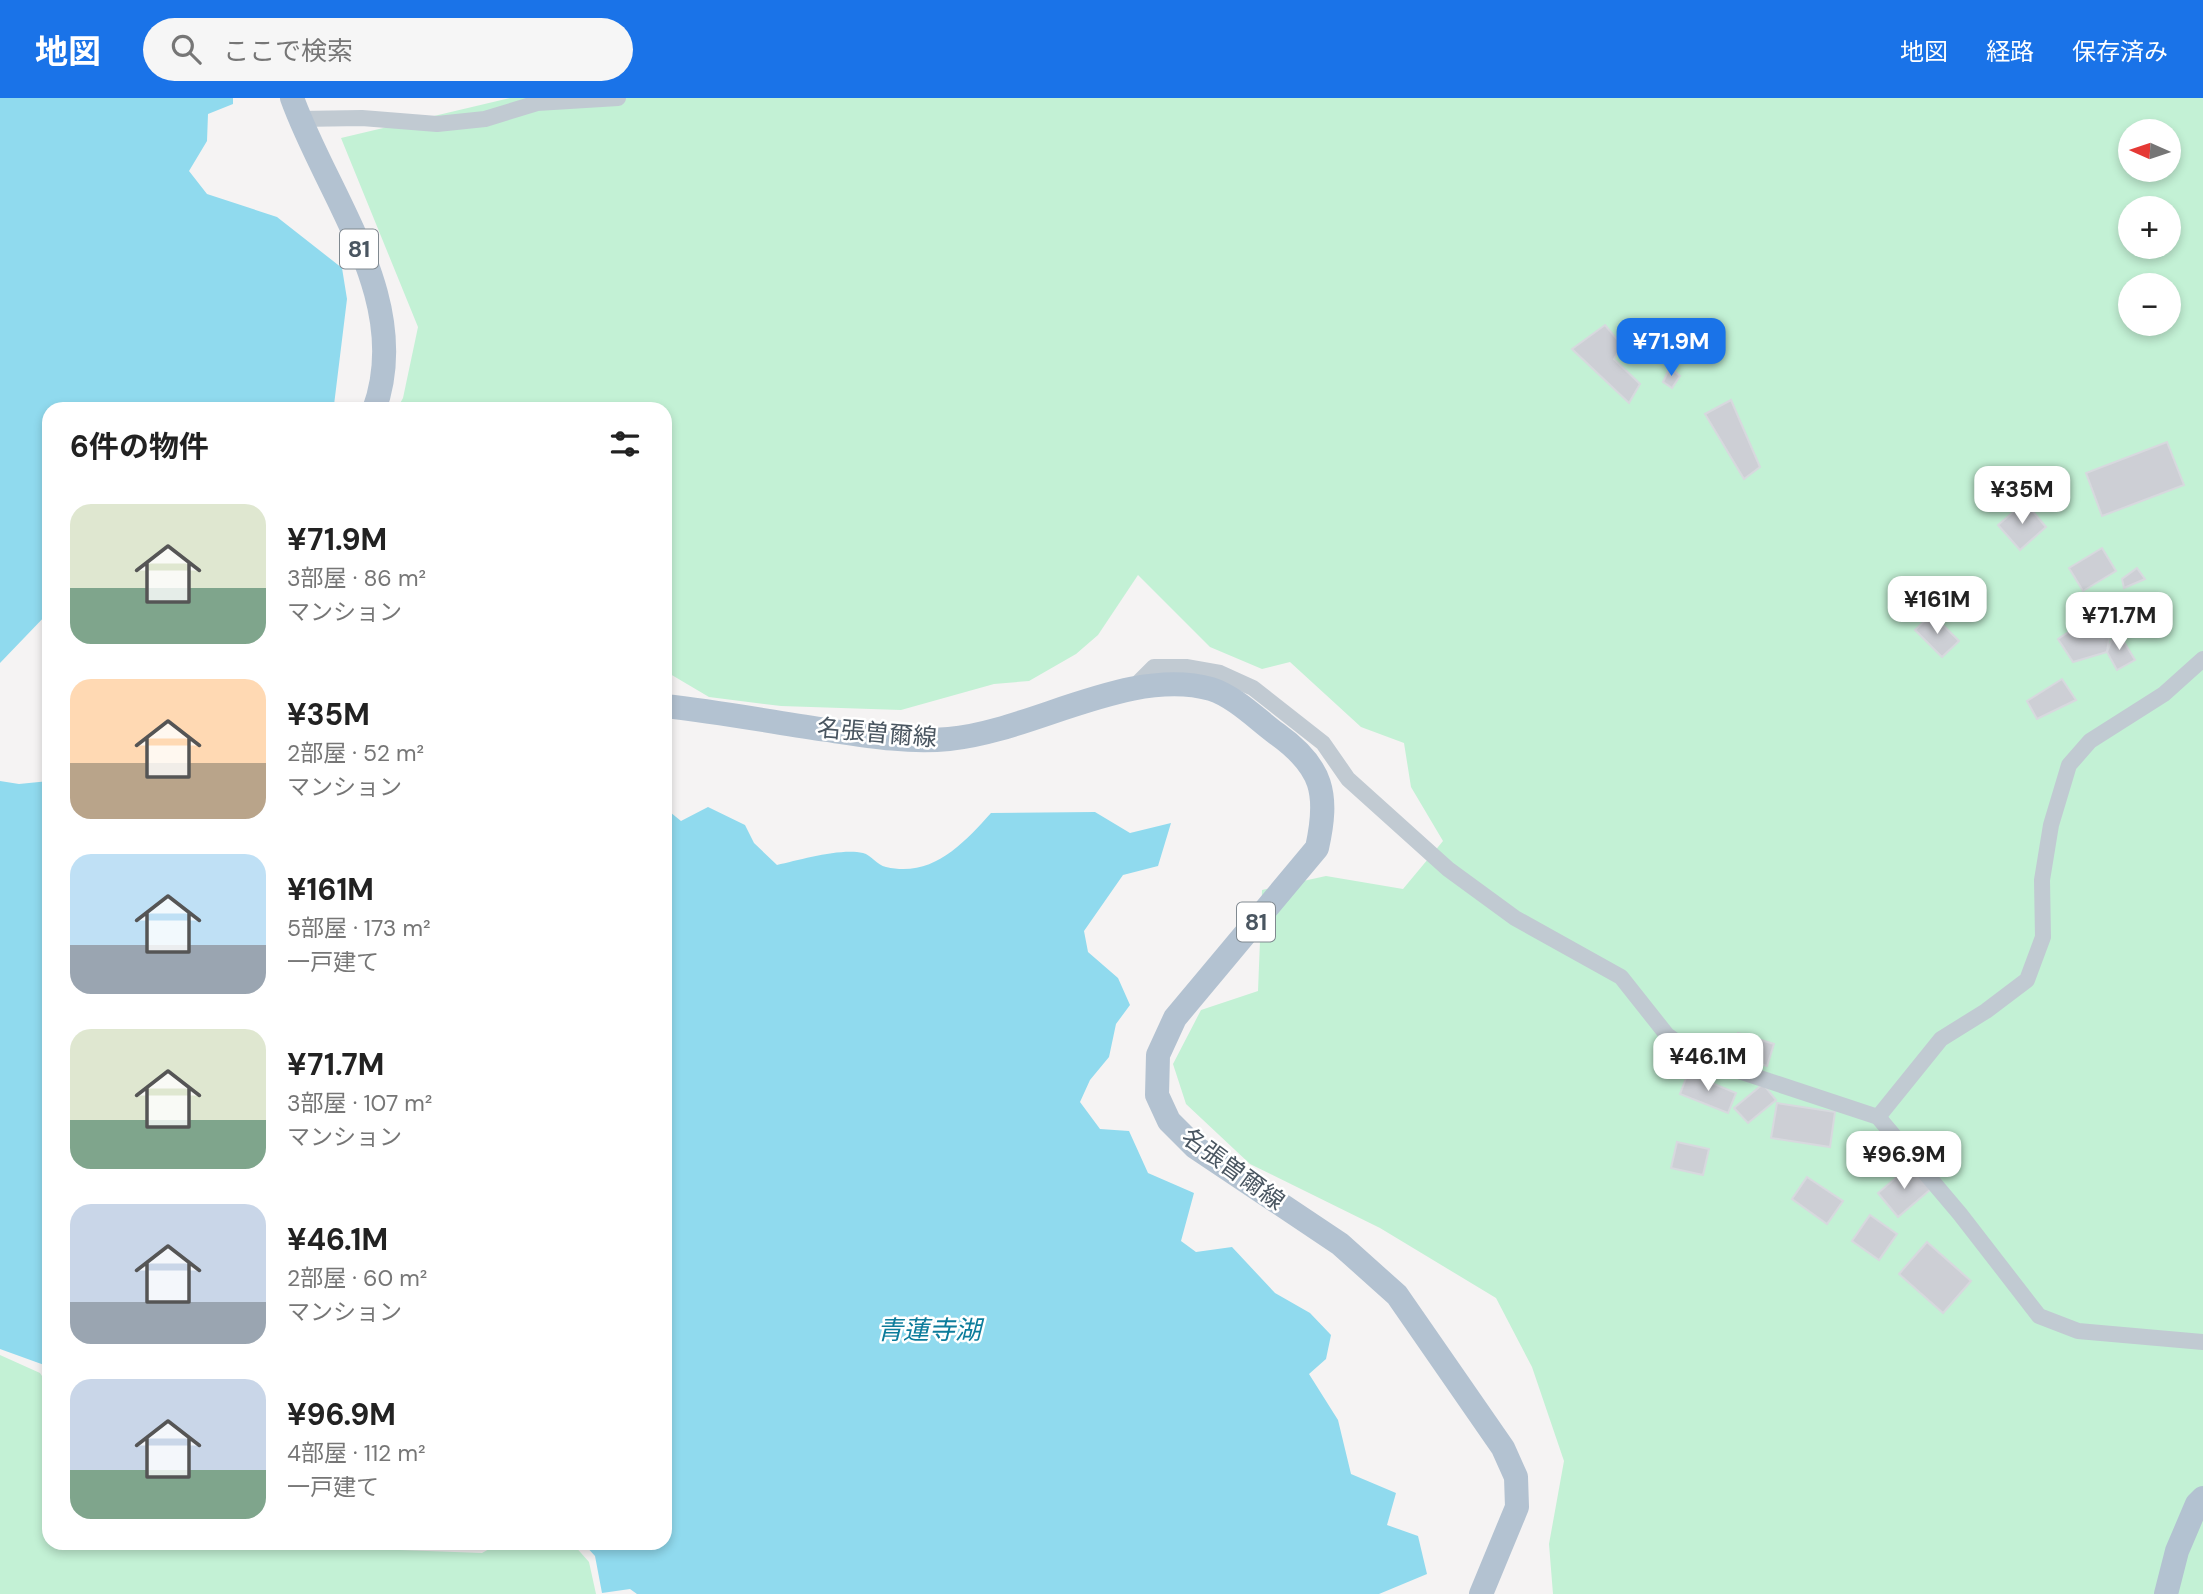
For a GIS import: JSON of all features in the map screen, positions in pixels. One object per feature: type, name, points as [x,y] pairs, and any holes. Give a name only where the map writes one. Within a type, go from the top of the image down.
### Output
[{"type":"main road","name":"81","points":[[295,108],[379,299],[387,352],[376,402]]},
{"type":"main road","name":"名張曽爾線","points":[[672,707],[889,739],[949,739],[998,729],[1133,688],[1175,686],[1212,689],[1298,749],[1318,776],[1325,813],[1317,848],[1175,1018],[1158,1055],[1157,1095],[1169,1121],[1195,1147],[1340,1244],[1397,1295],[1503,1448],[1516,1477],[1517,1507],[1481,1594]]},
{"type":"main road","points":[[2166,1594],[2176,1551],[2197,1504],[2203,1498]]},
{"type":"street","points":[[295,108],[362,118],[437,124],[485,119],[537,103],[618,98]]},
{"type":"street","points":[[1878,1116],[1941,1040],[2027,980],[2043,937],[2042,880],[2052,825],[2069,765],[2090,741],[2164,694],[2203,659]]},
{"type":"street","points":[[1133,688],[1154,667],[1220,673],[1253,688],[1323,743],[1348,779],[1447,869],[1515,918],[1621,977],[1667,1035],[1699,1058],[1878,1116],[1960,1214],[2039,1316],[2078,1331],[2203,1342]]},
{"type":"green space","points":[[510,98],[2203,98],[2203,1594],[1553,1594],[1549,1544],[1564,1461],[1532,1367],[1496,1298],[1380,1228],[1250,1164],[1186,1104],[1173,1064],[1201,1010],[1258,991],[1262,890],[1326,876],[1403,889],[1443,841],[1411,787],[1404,743],[1361,727],[1290,662],[1262,669],[1210,647],[1138,575],[1098,635],[1076,654],[1029,681],[994,684],[901,710],[781,706],[709,697],[672,675],[672,402],[401,402],[418,327],[341,138]]},
{"type":"green space","points":[[0,1355],[42,1376],[42,1550],[400,1550],[482,1553],[487,1550],[578,1550],[589,1562],[596,1594],[0,1594]]},
{"type":"water","points":[[0,98],[233,98],[233,104],[208,114],[207,141],[189,171],[207,194],[277,217],[342,268],[347,299],[334,402],[42,402],[42,619],[0,663]]},
{"type":"water","points":[[0,781],[19,784],[42,782],[42,1364],[0,1349]]},
{"type":"water","name":"青蓮寺湖","points":[[708,807],[745,825],[754,843],[777,865],[820,855],[854,852],[866,854],[886,867],[903,869],[918,868],[945,856],[958,847],[991,813],[1095,812],[1130,833],[1171,823],[1158,866],[1123,875],[1084,931],[1088,952],[1118,978],[1130,1005],[1116,1024],[1109,1057],[1090,1080],[1080,1102],[1100,1129],[1129,1131],[1148,1173],[1194,1193],[1181,1241],[1196,1252],[1232,1247],[1275,1293],[1310,1313],[1331,1335],[1326,1359],[1309,1374],[1338,1420],[1351,1474],[1396,1493],[1387,1525],[1418,1536],[1427,1574],[1379,1594],[637,1594],[630,1589],[602,1593],[595,1556],[590,1550],[672,1550],[672,814],[681,821]]},
{"type":"building","points":[[1605,325],[1622,345],[1614,359],[1640,384],[1629,403],[1572,349]]},
{"type":"building","points":[[1670,367],[1680,376],[1672,388],[1663,382]]},
{"type":"building","points":[[1731,400],[1760,467],[1744,479],[1705,414]]},
{"type":"building","points":[[2167,442],[2184,485],[2102,516],[2086,473]]},
{"type":"building","points":[[2025,502],[2046,527],[2020,550],[1998,525]]},
{"type":"building","points":[[2102,548],[2116,571],[2083,591],[2069,568]]},
{"type":"building","points":[[2137,568],[2145,579],[2124,588],[2122,579]]},
{"type":"building","points":[[1932,614],[1959,641],[1942,657],[1915,630]]},
{"type":"building","points":[[2094,615],[2109,639],[2107,652],[2073,662],[2058,639]]},
{"type":"building","points":[[2116,629],[2135,660],[2117,670],[2107,652]]},
{"type":"building","points":[[2062,679],[2076,700],[2037,719],[2027,701]]},
{"type":"building","points":[[1738,1033],[1774,1044],[1767,1066],[1731,1054]]},
{"type":"building","points":[[1688,1073],[1736,1093],[1728,1113],[1680,1094]]},
{"type":"building","points":[[1763,1084],[1776,1100],[1748,1123],[1734,1108]]},
{"type":"building","points":[[1777,1103],[1835,1112],[1830,1147],[1771,1138]]},
{"type":"building","points":[[1677,1142],[1709,1149],[1703,1175],[1671,1168]]},
{"type":"building","points":[[1911,1165],[1931,1189],[1898,1217],[1878,1193]]},
{"type":"building","points":[[1807,1177],[1843,1201],[1827,1224],[1792,1199]]},
{"type":"building","points":[[1870,1215],[1897,1234],[1879,1260],[1852,1241]]},
{"type":"building","points":[[1927,1242],[1971,1281],[1943,1313],[1899,1274]]}]
